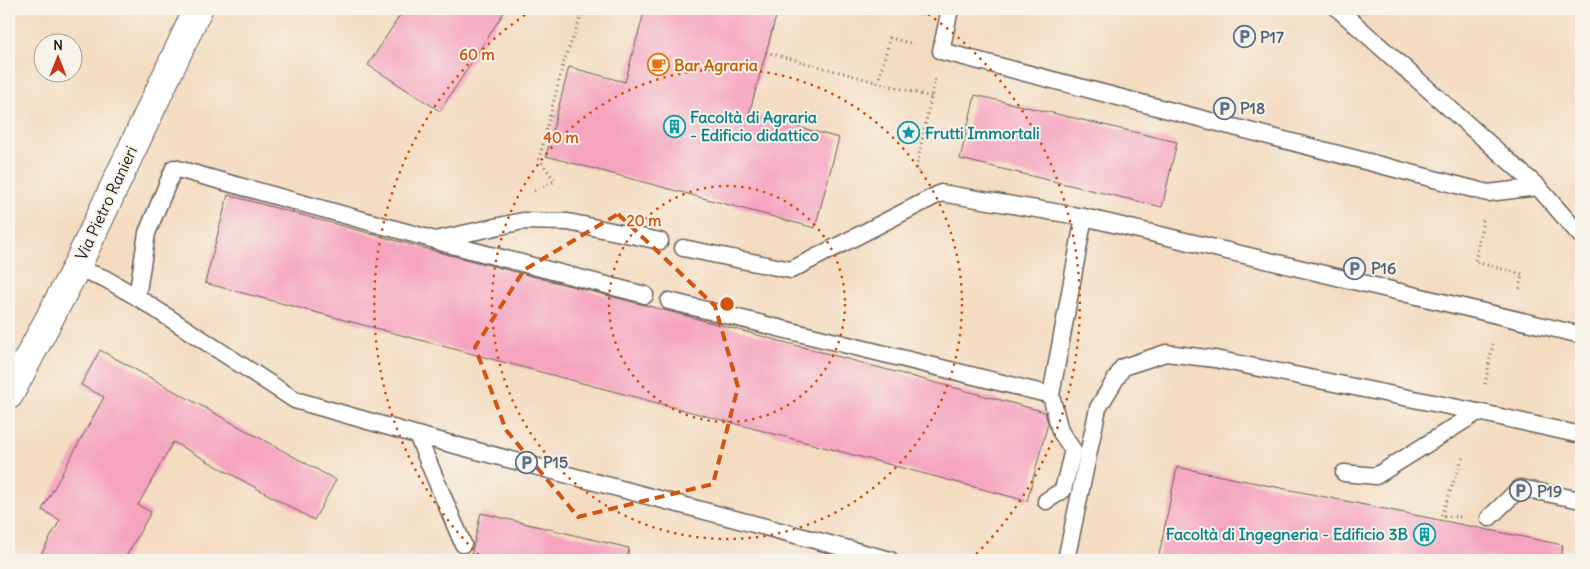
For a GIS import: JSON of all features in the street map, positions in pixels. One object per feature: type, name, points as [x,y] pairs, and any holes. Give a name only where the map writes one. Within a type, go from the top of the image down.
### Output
[{"type":"street","name":"Via Pietro Ranieri","points":[[9,395],[76,268],[198,9]]},
{"type":"lane","points":[[950,9],[941,51],[1488,193],[1538,187]]},
{"type":"lane","points":[[1338,9],[1538,187],[1581,236]]},
{"type":"lane","points":[[137,297],[147,233],[174,168],[435,240],[645,295]]},
{"type":"lane","points":[[683,248],[791,270],[941,193],[1084,217],[1581,335]]},
{"type":"lane","points":[[1046,501],[1063,490],[1073,450],[1060,431],[1051,395],[1084,217]]},
{"type":"lane","points":[[435,240],[523,221],[568,222],[660,241]]},
{"type":"lane","points":[[76,268],[104,278],[137,297],[295,400],[417,435],[890,560]]},
{"type":"lane","points":[[669,301],[1051,395]]},
{"type":"lane","points":[[1066,560],[1098,408],[1123,367],[1166,353],[1215,360],[1478,412],[1581,435]]},
{"type":"lane","points":[[1344,473],[1376,476],[1478,412]]},
{"type":"lane","points":[[417,435],[463,544]]},
{"type":"lane","points":[[1489,518],[1520,488],[1581,500]]},
{"type":"path","points":[[555,181],[539,159],[564,61],[584,9]]},
{"type":"path","points":[[878,82],[890,38]]},
{"type":"path","points":[[766,52],[931,97],[916,168],[941,193]]},
{"type":"path","points":[[1488,193],[1475,262],[1522,274]]},
{"type":"path","points":[[1483,390],[1493,342]]},
{"type":"path","points":[[1441,516],[1463,455]]},
{"type":"highlighted area","points":[[618,214],[715,306],[738,387],[713,484],[578,517],[506,430],[475,347],[524,270]]},
{"type":"building","points":[[404,9],[506,9],[440,111],[368,65]]},
{"type":"building","name":"Facoltà di Agraria - Edificio didattico","points":[[645,9],[778,9],[749,114],[839,138],[815,228],[546,156],[569,67],[625,82]]},
{"type":"building","points":[[975,95],[1177,142],[1162,207],[960,159]]},
{"type":"building","points":[[228,195],[1045,412],[1048,423],[1027,501],[205,283]]},
{"type":"building","points":[[100,350],[336,480],[314,520],[173,442],[138,505],[151,512],[124,560],[38,560],[60,520],[42,510],[104,397],[81,385]]},
{"type":"building","points":[[1177,467],[1563,545],[1561,560],[1158,560]]},
{"type":"building","points":[[481,513],[629,548],[627,560],[470,560]]},
{"type":"place","name":"P17","points":[[1244,37]]},
{"type":"place","name":"Bar Agraria","points":[[658,65]]},
{"type":"place","name":"P18","points":[[1224,108]]},
{"type":"place","name":"Facoltà di Agraria - Edificio didattico","points":[[674,126]]},
{"type":"place","name":"Frutti Immortali","points":[[909,133]]},
{"type":"place","name":"P16","points":[[1355,268]]},
{"type":"place","name":"P15","points":[[527,462]]},
{"type":"place","name":"P19","points":[[1521,491]]},
{"type":"place","name":"Facoltà di Ingegneria - Edificio 3B","points":[[1424,534]]}]
